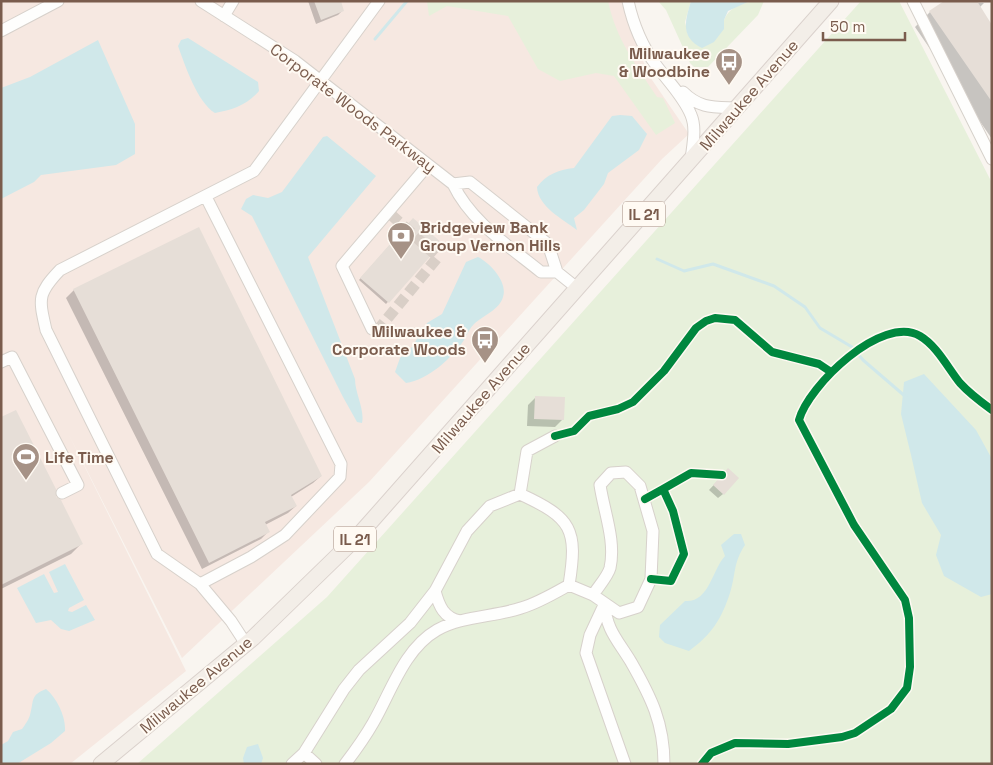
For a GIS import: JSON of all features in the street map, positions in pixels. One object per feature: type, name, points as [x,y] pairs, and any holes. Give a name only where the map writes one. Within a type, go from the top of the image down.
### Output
[{"type":"main road","name":"Milwaukee Avenue","points":[[101,764],[246,644],[359,535],[691,162],[830,1]]},
{"type":"street","name":"Corporate Woods Parkway","points":[[201,1],[260,38],[321,80],[453,184],[460,200],[481,224],[541,272],[557,272],[577,288]]},
{"type":"street","points":[[224,16],[233,1]]},
{"type":"street","points":[[246,644],[231,621],[200,584],[157,554],[46,330],[40,303],[45,285],[60,270],[254,171],[379,1]]},
{"type":"street","points":[[628,1],[640,38],[655,64],[673,86],[692,116],[694,131],[691,162]]},
{"type":"street","points":[[913,1],[992,159]]},
{"type":"street","points":[[1,31],[51,3]]},
{"type":"street","points":[[673,86],[692,102],[701,106],[737,108]]},
{"type":"street","points":[[376,331],[372,329],[342,266],[428,165]]},
{"type":"street","points":[[453,184],[470,182],[548,244],[557,272]]},
{"type":"street","points":[[200,584],[250,557],[285,535],[340,476],[341,464],[206,197]]},
{"type":"street","points":[[1,362],[12,357],[78,485],[62,493]]},
{"type":"street","points":[[520,494],[527,451],[555,436]]},
{"type":"street","points":[[569,585],[594,595],[619,613],[638,607],[651,579],[653,531],[640,486],[626,472],[610,473],[600,485],[611,539],[610,569],[594,595]]},
{"type":"street","points":[[292,764],[304,753],[344,689],[360,670],[410,623],[434,590],[467,531],[490,506],[520,494],[550,508],[569,529],[574,553],[569,585]]},
{"type":"street","points":[[345,764],[372,724],[409,657],[435,631],[450,624],[521,608],[545,599],[569,585]]},
{"type":"street","points":[[434,590],[438,602],[450,619],[464,621]]},
{"type":"street","points":[[604,603],[590,635],[586,653],[625,764]]},
{"type":"street","points":[[604,603],[609,630],[630,661],[658,714],[664,764]]},
{"type":"street","points":[[304,753],[316,764]]},
{"type":"shaded area","points":[[1,1],[621,1],[648,74],[689,134],[662,159],[369,482],[182,658],[69,435],[186,671],[70,764],[1,764]]},
{"type":"green space","points":[[427,1],[608,1],[621,40],[657,97],[663,98],[675,123],[656,135],[614,76],[596,73],[560,81],[538,69],[508,16],[447,6],[429,16]]},
{"type":"green space","points":[[658,1],[691,1],[685,22],[688,35],[724,20],[731,10],[741,4],[764,1],[758,15],[708,67],[694,67],[690,63],[666,10]]},
{"type":"green space","points":[[861,1],[899,1],[992,183],[992,764],[137,764],[327,597]]},
{"type":"water","points":[[691,1],[750,1],[728,11],[724,20],[724,29],[714,42],[702,48],[695,44],[687,34],[686,22]]},
{"type":"water","points":[[188,38],[258,82],[259,91],[239,106],[215,113],[197,92],[178,46],[181,40]]},
{"type":"water","points":[[98,40],[135,124],[135,154],[116,165],[41,175],[34,182],[1,199],[1,88],[30,77]]},
{"type":"water","points":[[612,116],[632,116],[647,134],[639,150],[608,173],[604,184],[584,210],[574,218],[577,230],[546,206],[538,194],[537,187],[553,173],[574,168]]},
{"type":"water","points":[[327,136],[376,176],[308,257],[355,379],[363,418],[362,423],[357,422],[343,397],[252,216],[241,209],[246,199],[253,195],[268,198],[282,192],[323,137]]},
{"type":"water","points":[[478,257],[493,268],[500,279],[504,291],[501,301],[495,309],[474,324],[459,347],[446,361],[423,378],[406,383],[395,372],[400,358],[412,347],[427,323],[442,314],[466,262]]},
{"type":"water","points":[[924,374],[976,430],[992,459],[992,594],[981,597],[944,576],[936,555],[941,535],[922,503],[901,414],[904,382]]},
{"type":"water","points":[[734,534],[741,534],[745,545],[737,563],[727,603],[715,626],[704,639],[689,651],[665,643],[659,637],[660,625],[685,601],[700,597],[705,591],[725,556],[721,545]]},
{"type":"water","points":[[65,564],[84,600],[69,608],[68,611],[72,612],[86,605],[95,620],[69,631],[61,629],[51,620],[36,623],[17,588],[44,574],[54,593],[58,592],[49,572]]},
{"type":"water","points":[[46,689],[54,697],[60,708],[65,731],[51,743],[17,764],[1,764],[1,745],[8,741],[13,732],[22,729],[29,717],[35,696]]},
{"type":"water","points":[[258,744],[263,758],[261,764],[244,764],[243,758],[247,747]]},
{"type":"building","points":[[314,1],[341,1],[344,11],[321,20]]},
{"type":"building","points":[[944,1],[977,1],[992,25],[992,102],[929,11]]},
{"type":"building","name":"Bridgeview Bank Group Vernon Hills","points":[[413,218],[442,243],[389,303],[360,278]]},
{"type":"building","points":[[199,227],[322,476],[291,495],[297,506],[265,522],[270,532],[209,563],[73,289]]},
{"type":"building","points":[[535,396],[565,397],[564,420],[534,419]]},
{"type":"building","name":"Life Time","points":[[16,410],[56,489],[56,497],[61,500],[83,544],[1,585],[1,417]]},
{"type":"building","points":[[728,468],[739,478],[724,495],[713,485]]},
{"type":"waterway","points":[[375,39],[407,1]]},
{"type":"waterway","points":[[657,259],[684,271],[713,264],[774,286],[805,307],[820,328],[852,347],[863,360],[906,397]]},
{"type":"tunnel","points":[[377,331],[438,257],[388,212]]},
{"type":"cycle path","points":[[555,436],[574,431],[589,416],[618,409],[633,402],[664,371],[696,328],[706,321],[715,318],[735,320],[772,352],[819,364],[831,372]]},
{"type":"cycle path","points":[[702,764],[711,753],[735,743],[788,744],[842,737],[855,733],[891,709],[907,688],[910,667],[909,618],[905,600],[854,525],[799,420],[816,389],[849,357],[867,344],[886,335],[904,332],[920,336],[932,345],[960,383],[992,410]]},
{"type":"cycle path","points":[[663,489],[691,473],[722,475]]},
{"type":"cycle path","points":[[645,499],[663,489],[673,511],[684,554],[671,581],[651,579]]},
{"type":"place","name":"Milwaukee & Woodbine","points":[[729,86]]},
{"type":"place","name":"Bridgeview Bank Group Vernon Hills","points":[[401,260]]},
{"type":"place","name":"Milwaukee & Corporate Woods","points":[[485,364]]},
{"type":"place","name":"Life Time","points":[[26,481]]}]
